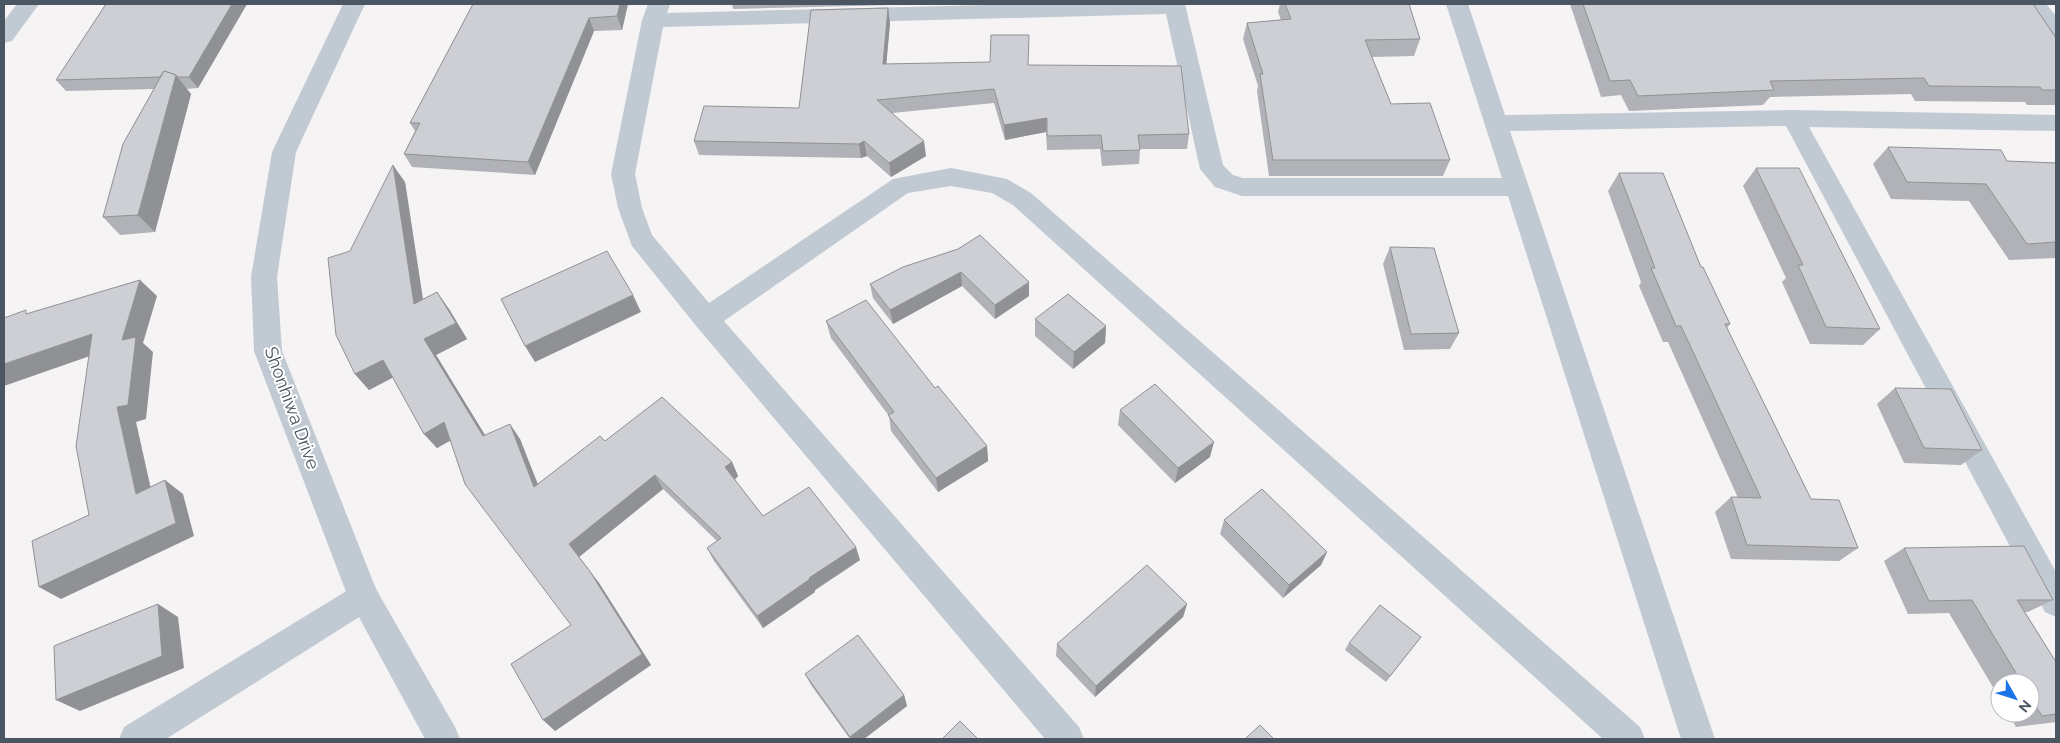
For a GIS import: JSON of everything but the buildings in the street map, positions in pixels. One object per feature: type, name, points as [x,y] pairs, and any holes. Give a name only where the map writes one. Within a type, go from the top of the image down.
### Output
[{"type":"street","points":[[4,36],[28,4]]},
{"type":"street","name":"Shonhiwa Drive","points":[[354,4],[284,152],[264,277],[268,351],[364,597],[443,739]]},
{"type":"street","points":[[1457,4],[1698,739]]},
{"type":"street","points":[[2035,4],[2056,31]]},
{"type":"street","points":[[1067,739],[706,319],[641,239],[630,208],[623,174],[656,12],[1174,5],[1212,169],[1224,181],[1242,187],[1518,187]]},
{"type":"street","points":[[1497,123],[1793,118],[2056,123]]},
{"type":"street","points":[[1793,118],[2056,602]]},
{"type":"street","points":[[706,319],[902,185],[951,177],[998,185],[1022,199],[1628,739]]},
{"type":"street","points":[[136,739],[364,597]]}]
